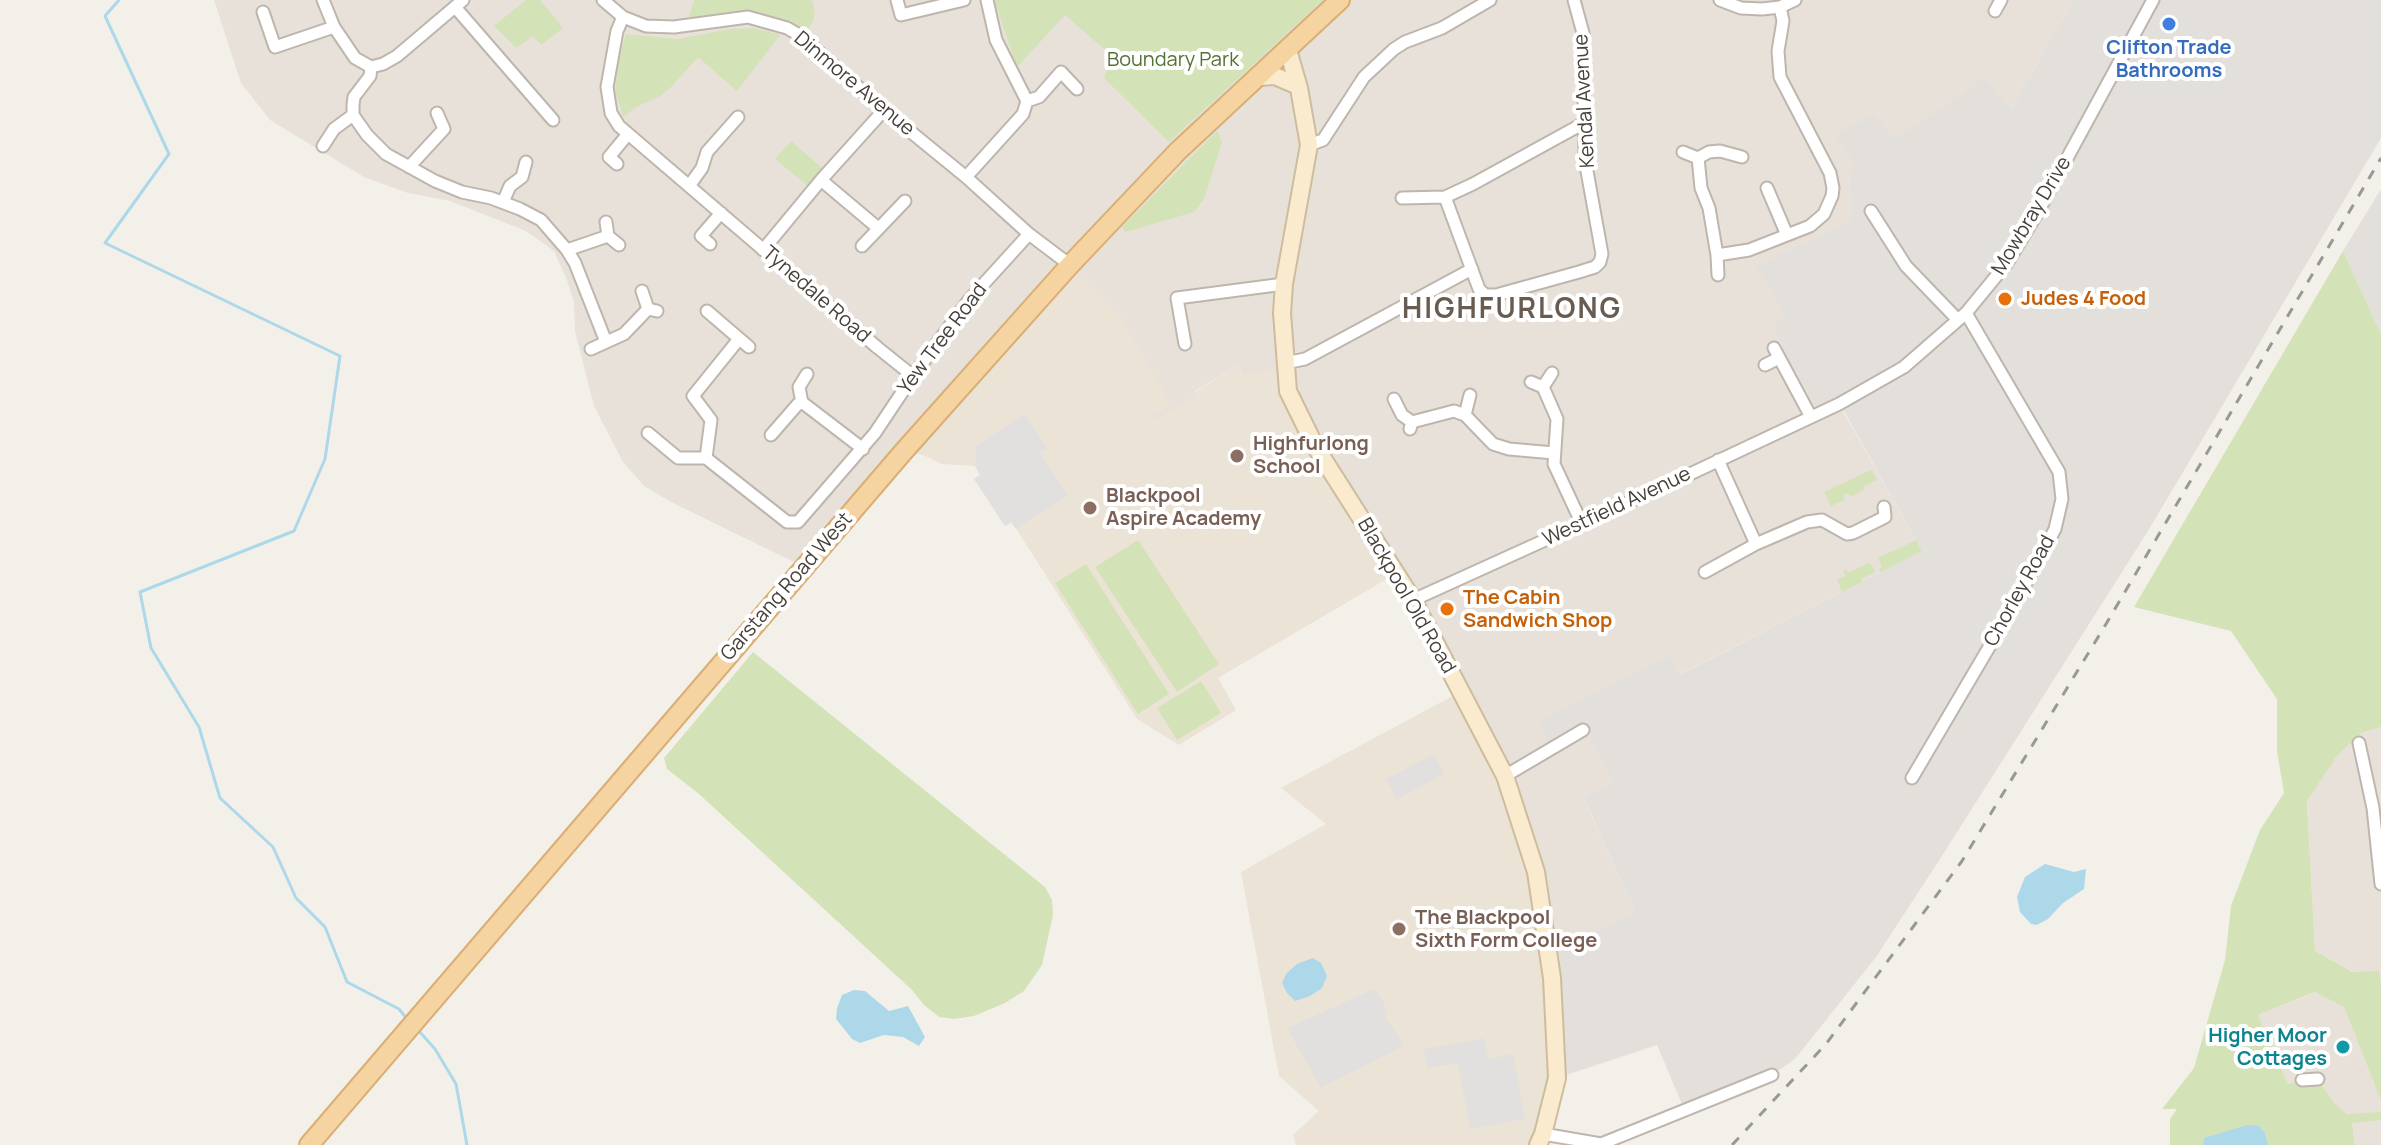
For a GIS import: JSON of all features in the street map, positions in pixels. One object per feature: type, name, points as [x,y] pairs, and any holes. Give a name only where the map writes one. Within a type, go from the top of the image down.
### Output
[{"type":"main road","name":"Garstang Road West","points":[[309,1145],[904,451],[1070,265],[1178,151],[1340,0]]},
{"type":"main road","name":"Blackpool Old Road","points":[[1288,50],[1309,145],[1284,284],[1282,313],[1288,391],[1315,446],[1413,600],[1505,776],[1536,872],[1552,978],[1557,1078],[1541,1140]]},
{"type":"main road","points":[[1259,77],[1275,76],[1298,86]]},
{"type":"street","points":[[323,0],[334,27],[355,58],[371,67],[397,56],[459,4],[553,120]]},
{"type":"street","name":"Dinmore Avenue","points":[[603,0],[623,17],[654,26],[674,27],[748,17],[782,26],[801,36],[1029,234],[1070,265]]},
{"type":"street","points":[[897,0],[901,15],[964,0]]},
{"type":"street","points":[[966,177],[1023,114],[1027,101],[996,40],[987,0]]},
{"type":"street","points":[[1309,145],[1323,140],[1364,77],[1394,49],[1442,28],[1490,0]]},
{"type":"street","name":"Kendal Avenue","points":[[1445,197],[1479,289],[1485,295],[1496,295],[1595,267],[1600,262],[1602,254],[1585,160],[1583,33],[1574,0]]},
{"type":"street","points":[[1720,0],[1741,8],[1780,7],[1795,0]]},
{"type":"street","name":"Mowbray Drive","points":[[1816,415],[1904,367],[1962,316],[2007,263],[2153,0]]},
{"type":"street","points":[[1717,255],[1749,250],[1810,226],[1820,219],[1830,204],[1833,188],[1830,173],[1780,77],[1778,51],[1783,21],[1780,7]]},
{"type":"street","points":[[263,12],[275,47],[334,27]]},
{"type":"street","name":"Tynedale Road","points":[[623,17],[610,62],[607,96],[611,113],[619,126],[913,376]]},
{"type":"street","points":[[371,67],[370,76],[354,97],[353,115],[375,144],[386,154],[451,188],[503,202],[541,220],[575,263],[606,342]]},
{"type":"street","points":[[1027,101],[1039,97],[1061,72],[1072,84],[1078,69]]},
{"type":"street","points":[[540,105],[551,95]]},
{"type":"street","points":[[763,250],[884,110]]},
{"type":"street","points":[[409,167],[448,130],[437,113]]},
{"type":"street","points":[[323,146],[334,129],[353,115]]},
{"type":"street","points":[[689,186],[702,168],[707,152],[735,120],[743,131]]},
{"type":"street","points":[[1402,198],[1445,197],[1584,123]]},
{"type":"street","points":[[617,164],[609,157],[628,134]]},
{"type":"street","points":[[1698,158],[1720,151],[1742,157]]},
{"type":"street","points":[[1683,152],[1698,158]]},
{"type":"street","points":[[1698,158],[1701,188],[1709,208],[1718,275]]},
{"type":"street","points":[[503,202],[510,186],[525,180],[526,162]]},
{"type":"street","points":[[821,180],[878,228]]},
{"type":"street","points":[[1767,188],[1787,235]]},
{"type":"street","points":[[862,246],[905,201]]},
{"type":"street","name":"Chorley Road","points":[[1871,211],[1906,266],[1962,316],[2059,472],[2062,499],[2055,529],[2018,598],[1912,778]]},
{"type":"street","points":[[710,244],[701,236],[721,213]]},
{"type":"street","points":[[606,222],[608,236],[619,245]]},
{"type":"street","name":"Yew Tree Road","points":[[706,458],[787,522],[798,522],[863,449],[969,300],[1029,234]]},
{"type":"street","points":[[567,250],[608,236]]},
{"type":"street","points":[[1285,363],[1305,359],[1472,269]]},
{"type":"street","points":[[1185,344],[1173,299],[1284,284]]},
{"type":"street","points":[[591,349],[630,329],[653,310],[642,291]]},
{"type":"street","points":[[648,433],[678,458],[706,458],[711,420],[693,396],[744,343],[707,311]]},
{"type":"street","points":[[1765,365],[1777,353],[1816,415]]},
{"type":"street","points":[[1543,387],[1552,373]]},
{"type":"street","points":[[807,374],[799,387],[802,403],[863,449]]},
{"type":"street","points":[[1531,382],[1543,387],[1557,419],[1554,464],[1582,524]]},
{"type":"street","points":[[1465,415],[1470,395]]},
{"type":"street","points":[[1394,399],[1411,425],[1440,413],[1454,411],[1465,415],[1493,444],[1509,449],[1554,453]]},
{"type":"street","points":[[771,435],[802,403]]},
{"type":"street","name":"Westfield Avenue","points":[[1413,600],[1816,415]]},
{"type":"street","points":[[1718,460],[1756,544]]},
{"type":"street","points":[[1705,572],[1756,544],[1816,520],[1829,522],[1850,534],[1888,517]]},
{"type":"street","points":[[1505,776],[1583,730]]},
{"type":"street","points":[[2359,743],[2377,807],[2381,884]]},
{"type":"street","points":[[1541,1140],[1601,1144],[1772,1075]]},
{"type":"street","points":[[2302,1080],[2318,1079]]},
{"type":"shaded area","points":[[214,0],[2073,0],[2011,110],[1985,79],[1893,141],[1835,136],[1855,166],[1849,171],[1852,220],[1758,266],[1787,317],[1780,343],[1785,354],[1820,412],[1839,404],[1922,551],[1678,675],[1667,656],[1584,725],[1615,782],[1584,799],[1635,911],[1549,956],[1536,872],[1413,600],[1236,366],[1195,391],[1197,395],[1155,422],[1151,416],[1170,404],[1070,265],[804,567],[673,503],[644,486],[623,462],[594,406],[575,331],[574,303],[554,251],[526,231],[450,201],[408,193],[364,177],[270,120],[241,83]]},
{"type":"shaded area","points":[[2073,0],[2381,0],[2381,138],[2148,531],[1940,859],[1876,957],[1795,1059],[1772,1075],[1685,1111],[1657,1045],[1557,1078],[1549,956],[1635,911],[1584,798],[1614,782],[1584,725],[1551,743],[1538,721],[1668,656],[1679,675],[1922,551],[1840,404],[1820,413],[1785,354],[1774,325],[1786,317],[1757,266],[1852,220],[1849,171],[1855,166],[1835,136],[1874,114],[1894,140],[1985,78],[2011,110]]},
{"type":"shaded area","points":[[2381,189],[2381,334],[2343,251]]},
{"type":"shaded area","name":"Blackpool Aspire Academy","points":[[1070,265],[1120,316],[1171,404],[1152,416],[1155,422],[1236,366],[1241,374],[1285,368],[1288,391],[1397,573],[1218,678],[1236,710],[1179,745],[1137,719],[1012,522],[1005,526],[974,479],[980,475],[975,466],[942,464],[904,451]]},
{"type":"shaded area","points":[[1025,414],[1047,448],[1040,453],[1068,495],[1016,529],[1011,522],[1005,526],[974,479],[980,475],[975,466],[977,455],[974,447]]},
{"type":"shaded area","name":"The Blackpool Sixth Form College","points":[[1460,692],[1479,725],[1536,872],[1557,1078],[1538,1145],[1296,1145],[1293,1135],[1319,1111],[1279,1076],[1241,872],[1326,824],[1281,788]]},
{"type":"shaded area","points":[[2381,727],[2381,982],[2379,972],[2354,972],[2315,951],[2307,800],[2337,756],[2361,733]]},
{"type":"shaded area","points":[[1434,754],[1444,774],[1397,799],[1386,779]]},
{"type":"shaded area","points":[[1374,989],[1383,1000],[1387,1019],[1404,1046],[1321,1088],[1287,1028]]},
{"type":"shaded area","points":[[2316,992],[2344,1007],[2381,1101],[2381,1145],[2355,1145],[2351,1115],[2335,1104],[2318,1079],[2288,1084],[2258,1015]]},
{"type":"shaded area","points":[[1484,1038],[1488,1059],[1513,1054],[1525,1119],[1470,1129],[1458,1063],[1427,1068],[1424,1049]]},
{"type":"green space","points":[[526,0],[540,0],[563,28],[541,45],[533,36],[516,48],[494,26]]},
{"type":"green space","points":[[694,0],[812,0],[815,12],[813,22],[804,34],[792,23],[753,13],[688,20]]},
{"type":"green space","name":"Boundary Park","points":[[994,0],[1323,0],[1169,142],[1104,78],[1112,56],[1065,15],[1017,67]]},
{"type":"green space","points":[[754,28],[780,35],[737,91],[698,57],[660,96],[623,117],[615,90],[626,34],[678,39],[730,29]]},
{"type":"green space","points":[[1217,131],[1222,142],[1204,199],[1194,212],[1125,232],[1122,227]]},
{"type":"green space","points":[[791,141],[823,169],[808,186],[775,159]]},
{"type":"green space","points":[[2343,251],[2381,334],[2381,727],[2361,733],[2337,756],[2307,801],[2315,951],[2353,972],[2379,971],[2381,1101],[2344,1007],[2315,992],[2258,1015],[2288,1084],[2318,1079],[2335,1104],[2347,1114],[2381,1112],[2381,1120],[2352,1123],[2355,1145],[2170,1145],[2170,1119],[2177,1109],[2162,1109],[2194,1068],[2225,960],[2231,906],[2260,830],[2284,793],[2277,751],[2277,699],[2231,631],[2134,607]]},
{"type":"green space","points":[[1871,470],[1877,480],[1850,497],[1848,493],[1843,495],[1845,500],[1831,506],[1824,492]]},
{"type":"green space","points":[[1138,540],[1219,664],[1177,692],[1095,567]]},
{"type":"green space","points":[[1916,540],[1922,551],[1881,572],[1879,570],[1882,566],[1878,558]]},
{"type":"green space","points":[[1870,562],[1875,572],[1842,592],[1837,579],[1845,576],[1843,571],[1846,569],[1849,573]]},
{"type":"green space","points":[[1086,564],[1169,694],[1138,714],[1055,583]]},
{"type":"green space","points":[[753,652],[1045,887],[1052,900],[1053,915],[1042,965],[1024,991],[974,1016],[954,1019],[939,1017],[699,794],[667,769],[664,758]]},
{"type":"green space","points":[[1201,681],[1221,713],[1177,740],[1157,708]]},
{"type":"water","points":[[2045,864],[2074,872],[2086,869],[2084,889],[2063,903],[2048,919],[2037,925],[2031,924],[2020,912],[2017,897],[2025,877]]},
{"type":"water","points":[[1313,958],[1321,963],[1327,976],[1322,988],[1295,1001],[1282,983],[1286,974],[1297,964]]},
{"type":"water","points":[[854,990],[865,991],[889,1011],[908,1006],[925,1037],[919,1046],[903,1037],[884,1035],[860,1043],[852,1039],[836,1019],[842,995]]},
{"type":"water","points":[[2247,1125],[2259,1126],[2265,1133],[2268,1145],[2203,1145],[2204,1138]]},
{"type":"waterway","points":[[119,0],[105,16],[169,154],[105,243],[340,356],[325,459],[294,531],[140,592],[151,648],[199,727],[220,798],[273,847],[296,898],[325,927],[347,982],[399,1009],[407,1019]]},
{"type":"waterway","points":[[418,1030],[435,1049],[456,1084],[467,1145]]},
{"type":"railway","points":[[1732,1145],[1826,1044],[1962,861],[2381,158]]},
{"type":"place","name":"Clifton Trade Bathrooms","points":[[2169,24]]},
{"type":"place","name":"Judes 4 Food","points":[[2005,299]]},
{"type":"place","name":"Highfurlong School","points":[[1237,456]]},
{"type":"place","name":"Blackpool Aspire Academy","points":[[1090,508]]},
{"type":"place","name":"The Cabin Sandwich Shop","points":[[1447,609]]},
{"type":"place","name":"The Blackpool Sixth Form College","points":[[1399,929]]},
{"type":"place","name":"Higher Moor Cottages","points":[[2343,1047]]},
{"type":"district","name":"HIGHFURLONG","points":[[1512,310]]}]
